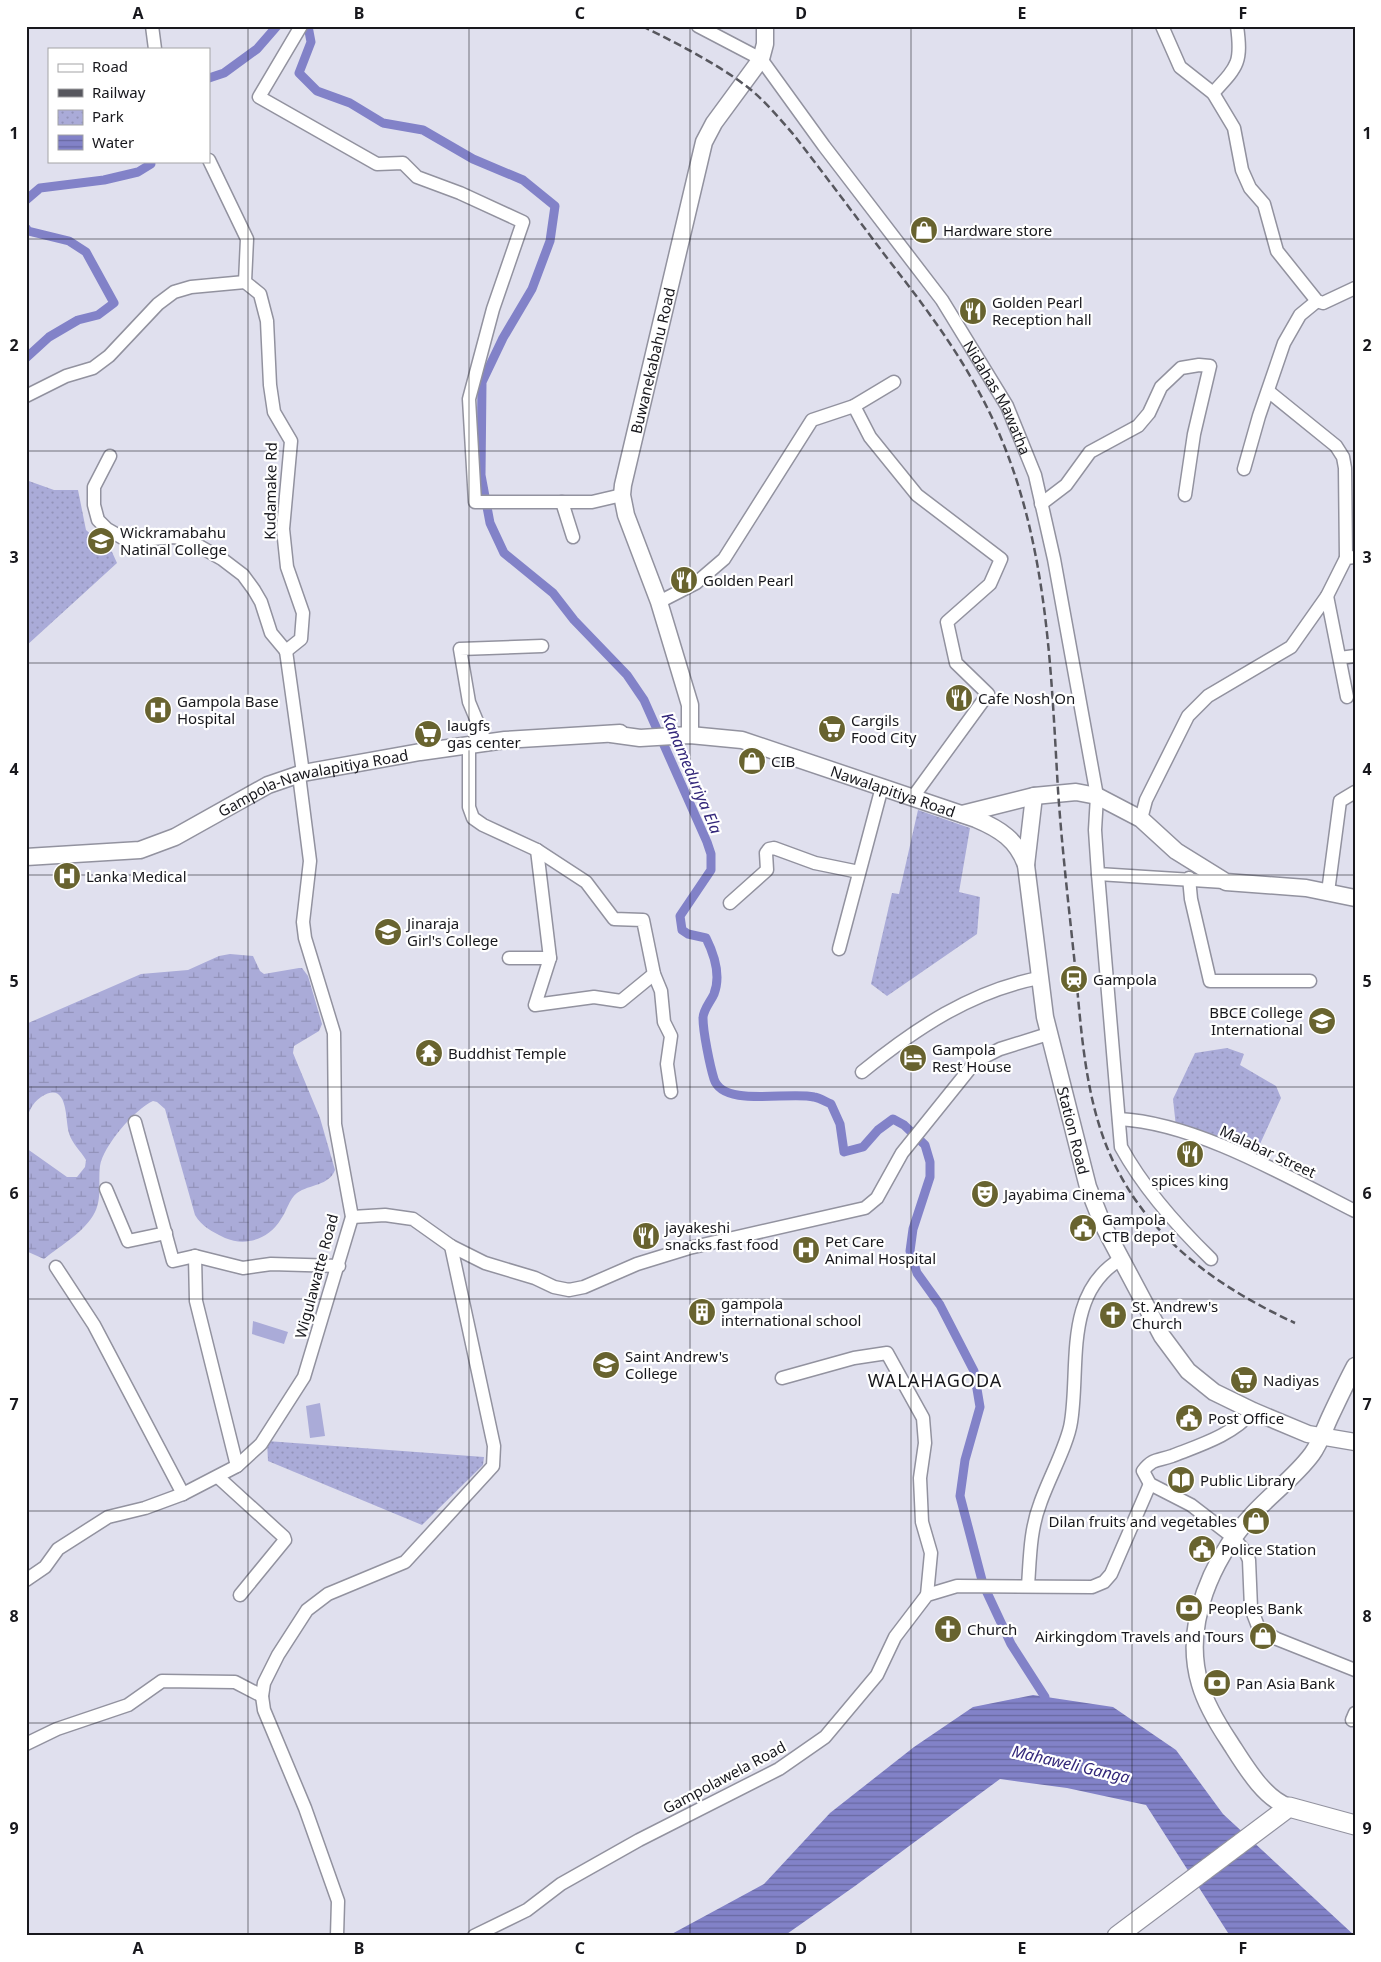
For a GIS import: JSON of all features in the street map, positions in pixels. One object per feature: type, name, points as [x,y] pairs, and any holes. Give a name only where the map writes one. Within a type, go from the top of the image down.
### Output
[{"type":"highway","points":[[1127,1932],[1171,1895],[1289,1807],[1355,1825]]},
{"type":"main road","name":"Buwanekabahu Road","points":[[689,730],[698,714],[690,705],[659,602],[626,516],[622,495],[704,142],[714,123],[761,59],[765,44],[765,26]]},
{"type":"main road","name":"Nawalapitiya Road","points":[[611,734],[727,730],[742,740],[962,814],[1003,832],[1019,850],[1026,865]]},
{"type":"main road","name":"Gampola-Nawalapitiya Road","points":[[26,857],[140,850],[175,837],[268,785],[301,774],[469,745],[556,736],[611,734]]},
{"type":"main road","points":[[962,814],[1034,796],[1076,792],[1097,796],[1141,819],[1176,851],[1226,882],[1328,892],[1355,898]]},
{"type":"main road","points":[[1026,865],[1034,796]]},
{"type":"main road","name":"Station Road","points":[[1026,865],[1039,978],[1048,1034],[1093,1202],[1162,1336],[1181,1364],[1209,1388],[1253,1411],[1301,1431],[1355,1442]]},
{"type":"main road","points":[[1289,1807],[1272,1797],[1240,1757],[1211,1712],[1198,1674],[1196,1639],[1199,1614],[1213,1573],[1234,1538],[1254,1513],[1310,1457],[1323,1437],[1355,1366]]},
{"type":"street","points":[[152,26],[155,48]]},
{"type":"street","points":[[301,26],[259,97],[377,164],[403,163],[417,177],[460,193],[523,222],[493,309],[469,399],[475,502],[592,502],[622,495]]},
{"type":"street","points":[[698,26],[761,59]]},
{"type":"street","points":[[1162,26],[1180,67],[1213,93],[1234,128],[1242,170],[1250,188],[1264,204],[1277,251],[1317,301],[1323,303],[1355,288]]},
{"type":"street","points":[[1213,93],[1231,74],[1238,62],[1240,54],[1237,26]]},
{"type":"street","name":"Nidahas Mawatha","points":[[761,59],[824,146],[942,300],[1007,406],[1035,475],[1054,559],[1097,796],[1095,830],[1098,874],[1122,1148],[1130,1162],[1181,1230],[1211,1259]]},
{"type":"street","points":[[26,396],[66,376],[93,368],[110,356],[158,304],[174,292],[192,287],[245,282],[247,239],[210,162]]},
{"type":"street","name":"Kudamake Rd","points":[[245,282],[260,294],[267,321],[270,385],[274,412],[291,441],[283,529],[287,567],[303,613],[301,639],[286,651]]},
{"type":"street","points":[[1244,469],[1259,416],[1284,343],[1300,315],[1317,301]]},
{"type":"street","points":[[1041,504],[1066,485],[1090,452],[1138,426],[1149,413],[1161,387],[1181,368],[1199,365],[1210,366],[1194,434],[1185,495]]},
{"type":"street","points":[[659,602],[696,583],[724,559],[812,420],[854,406],[894,382]]},
{"type":"street","points":[[1141,819],[1146,800],[1188,716],[1208,696],[1291,647],[1327,596],[1350,558],[1343,457],[1336,446],[1268,391]]},
{"type":"street","points":[[854,406],[870,437],[917,495],[1001,559],[990,584],[947,622],[956,663],[988,694],[914,798]]},
{"type":"street","points":[[110,456],[94,487],[94,505],[98,520],[107,529],[128,541],[175,537],[192,542],[222,559],[243,575],[262,602],[271,633],[286,651],[301,774]]},
{"type":"street","points":[[562,502],[573,537]]},
{"type":"street","points":[[1327,596],[1347,697]]},
{"type":"street","points":[[486,743],[469,702],[460,649],[542,646]]},
{"type":"street","points":[[1340,658],[1355,656]]},
{"type":"street","points":[[469,745],[469,808],[473,818],[483,825],[537,850],[586,882],[614,919],[643,920],[654,974],[661,991],[664,1022],[671,1036],[667,1064],[671,1092]]},
{"type":"street","name":"Wigulawatte Road","points":[[26,1580],[45,1567],[58,1548],[108,1517],[146,1508],[183,1494],[237,1466],[261,1444],[304,1377],[339,1266],[352,1217],[335,1124],[334,1033],[305,938],[303,922],[310,860],[301,774]]},
{"type":"street","points":[[839,949],[882,787]]},
{"type":"street","points":[[1328,892],[1340,801],[1355,792]]},
{"type":"street","points":[[730,903],[767,870],[766,853],[769,849],[774,848],[815,862],[859,872]]},
{"type":"street","points":[[537,850],[550,958],[535,1005],[594,996],[621,1002],[654,974]]},
{"type":"street","points":[[1098,874],[1190,878],[1226,882]]},
{"type":"street","points":[[1190,878],[1191,899],[1210,981],[1214,983],[1310,981]]},
{"type":"street","points":[[509,958],[550,958]]},
{"type":"street","points":[[862,1072],[899,1042],[950,1010],[1001,986],[1039,978]]},
{"type":"street","points":[[352,1217],[385,1215],[413,1219],[451,1246],[485,1263],[535,1278],[554,1288],[569,1290],[584,1287],[637,1264],[689,1248],[865,1208],[877,1198],[905,1149],[976,1061],[1000,1048],[1048,1034]]},
{"type":"street","name":"Malabar Street","points":[[1119,1119],[1139,1120],[1165,1127],[1243,1156],[1355,1210]]},
{"type":"street","points":[[135,1122],[173,1262],[195,1256],[243,1268],[270,1264],[339,1266]]},
{"type":"street","points":[[106,1189],[128,1241],[166,1233]]},
{"type":"street","points":[[338,1936],[338,1901],[305,1808],[264,1710],[262,1696],[264,1683],[278,1655],[307,1610],[328,1594],[405,1562],[492,1466],[494,1446],[451,1246]]},
{"type":"street","points":[[195,1256],[196,1302],[237,1466]]},
{"type":"street","points":[[1028,1586],[1032,1531],[1040,1504],[1071,1424],[1076,1346],[1085,1303],[1100,1275],[1121,1259]]},
{"type":"street","points":[[56,1267],[94,1325],[183,1494]]},
{"type":"street","points":[[782,1378],[854,1358],[887,1353],[923,1418],[925,1443],[920,1478],[922,1522],[931,1553],[927,1595],[957,1586],[1092,1587],[1104,1582],[1111,1574],[1150,1484]]},
{"type":"street","points":[[1253,1411],[1230,1432],[1150,1462],[1143,1471],[1150,1484],[1191,1505],[1234,1538],[1249,1560],[1251,1608],[1259,1629],[1277,1640],[1355,1670]]},
{"type":"street","points":[[218,1476],[285,1540],[240,1594]]},
{"type":"street","name":"Gampolawela Road","points":[[474,1936],[527,1910],[561,1884],[639,1840],[779,1769],[826,1737],[878,1675],[895,1636],[927,1595]]},
{"type":"street","points":[[26,1744],[57,1729],[128,1705],[162,1681],[235,1682],[262,1696]]},
{"type":"green space","points":[[26,480],[54,490],[78,490],[86,530],[112,552],[117,563],[26,646]]},
{"type":"green space","points":[[918,810],[970,828],[959,892],[980,897],[977,934],[887,996],[871,984],[892,893],[899,894]]},
{"type":"green space","points":[[230,954],[253,956],[260,971],[264,974],[302,968],[308,976],[322,1024],[319,1031],[294,1046],[293,1053],[320,1118],[335,1170],[332,1175],[324,1182],[297,1193],[292,1198],[276,1226],[264,1236],[241,1242],[225,1238],[204,1226],[195,1215],[165,1109],[153,1101],[129,1120],[113,1139],[102,1158],[97,1207],[91,1219],[72,1238],[44,1259],[26,1251],[26,1148],[67,1177],[77,1177],[85,1167],[86,1160],[70,1137],[64,1104],[57,1093],[50,1093],[35,1102],[26,1124],[26,1024],[141,974],[188,970],[219,956]]},
{"type":"green space","points":[[1227,1048],[1244,1054],[1240,1065],[1276,1086],[1281,1098],[1254,1157],[1176,1127],[1173,1099],[1195,1053]]},
{"type":"green space","points":[[253,1321],[288,1332],[284,1344],[252,1334]]},
{"type":"green space","points":[[320,1403],[325,1436],[310,1438],[306,1406]]},
{"type":"green space","points":[[267,1441],[484,1457],[483,1465],[422,1525],[268,1461]]},
{"type":"water","name":"Mahaweli Ganga","points":[[1033,1695],[1113,1707],[1176,1750],[1223,1814],[1355,1936],[1230,1936],[1146,1805],[1067,1788],[1000,1779],[784,1936],[668,1936],[764,1884],[830,1813],[914,1747],[973,1707]]},
{"type":"waterway","name":"Kanameduriya Ela","points":[[210,78],[224,73],[257,49],[277,26]]},
{"type":"waterway","name":"Kanameduriya Ela","points":[[308,26],[311,42],[299,73],[317,91],[350,103],[383,123],[423,130],[473,159],[523,180],[555,206],[550,241],[532,289],[503,338],[482,382],[481,475],[490,523],[504,553],[553,593],[574,620],[627,675],[644,700],[707,842],[711,854],[711,870],[680,916],[682,930],[688,934],[706,938],[716,965],[716,987],[703,1018],[705,1040],[714,1079],[720,1088],[743,1096],[803,1096],[816,1098],[831,1104],[840,1124],[844,1152],[863,1147],[878,1130],[893,1119],[904,1125],[925,1145],[930,1162],[930,1177],[913,1229],[910,1251],[917,1273],[940,1305],[974,1371],[980,1407],[965,1460],[960,1496],[983,1584],[1011,1644],[1045,1697]]},
{"type":"waterway","name":"Kanameduriya Ela","points":[[26,200],[40,188],[104,180],[138,172],[151,164],[150,162]]},
{"type":"waterway","name":"Kanameduriya Ela","points":[[26,228],[28,231],[69,241],[86,252],[114,303],[98,315],[78,320],[49,337],[26,358]]},
{"type":"railway","points":[[642,26],[718,67],[756,94],[776,114],[794,135],[926,310],[963,364],[994,422],[1019,488],[1037,562],[1043,600],[1048,638],[1058,790],[1080,1018],[1087,1071],[1098,1123],[1118,1171],[1151,1221],[1171,1242],[1193,1262],[1217,1279],[1268,1310],[1295,1323]]},
{"type":"place","name":"Hardware store","points":[[924,230]]},
{"type":"place","name":"Golden Pearl Reception hall","points":[[973,311]]},
{"type":"place","name":"Wickramabahu Natinal College","points":[[101,541]]},
{"type":"place","name":"Golden Pearl","points":[[684,580]]},
{"type":"place","name":"Cafe Nosh On","points":[[959,698]]},
{"type":"place","name":"Gampola Base Hospital","points":[[158,710]]},
{"type":"place","name":"Cargils Food City","points":[[832,729]]},
{"type":"place","name":"laugfs gas center","points":[[428,734]]},
{"type":"place","name":"CIB","points":[[752,761]]},
{"type":"place","name":"Lanka Medical","points":[[67,876]]},
{"type":"place","name":"Jinaraja Girl's College","points":[[388,932]]},
{"type":"place","name":"Gampola","points":[[1074,979]]},
{"type":"place","name":"BBCE College International","points":[[1322,1021]]},
{"type":"place","name":"Buddhist Temple","points":[[429,1053]]},
{"type":"place","name":"Gampola Rest House","points":[[913,1058]]},
{"type":"place","name":"spices king","points":[[1190,1154]]},
{"type":"place","name":"Jayabima Cinema","points":[[985,1194]]},
{"type":"place","name":"Gampola CTB depot","points":[[1083,1228]]},
{"type":"place","name":"jayakeshi snacks fast food","points":[[646,1236]]},
{"type":"place","name":"Pet Care Animal Hospital","points":[[806,1250]]},
{"type":"place","name":"gampola international school","points":[[702,1312]]},
{"type":"place","name":"St. Andrew's Church","points":[[1113,1315]]},
{"type":"place","name":"Saint Andrew's College","points":[[606,1365]]},
{"type":"place","name":"Nadiyas","points":[[1244,1380]]},
{"type":"place","name":"Post Office","points":[[1189,1418]]},
{"type":"place","name":"Public Library","points":[[1181,1480]]},
{"type":"place","name":"Dilan fruits and vegetables","points":[[1256,1521]]},
{"type":"place","name":"Police Station","points":[[1202,1549]]},
{"type":"place","name":"Peoples Bank","points":[[1189,1608]]},
{"type":"place","name":"Church","points":[[948,1629]]},
{"type":"place","name":"Airkingdom Travels and Tours","points":[[1263,1636]]},
{"type":"place","name":"Pan Asia Bank","points":[[1217,1683]]},
{"type":"district","name":"WALAHAGODA","points":[[935,1380]]}]
